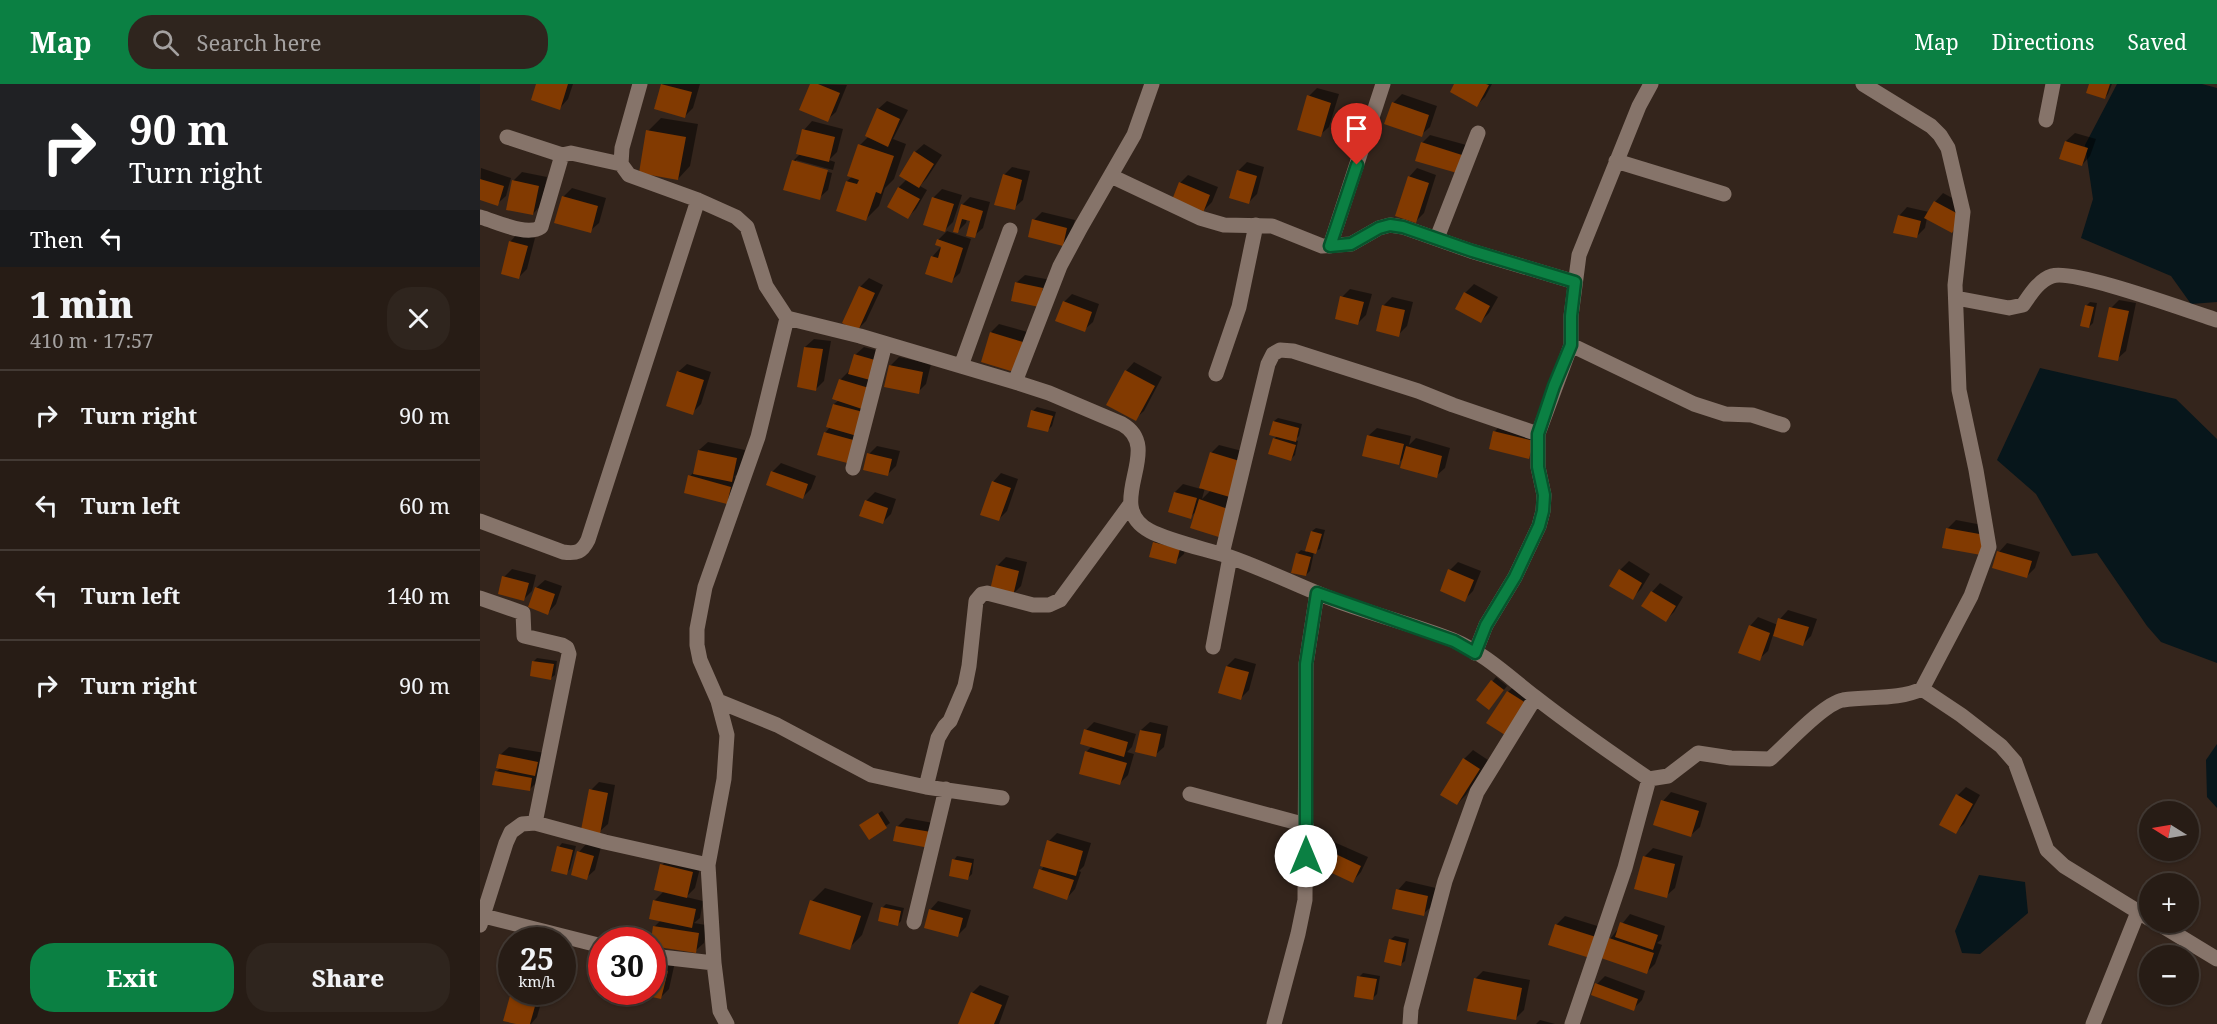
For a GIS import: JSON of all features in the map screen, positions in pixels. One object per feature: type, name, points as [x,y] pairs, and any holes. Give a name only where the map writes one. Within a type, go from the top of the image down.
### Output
[{"type":"street","points":[[640,84],[622,148],[621,164],[629,175],[698,200],[736,217],[747,227],[766,286],[786,318],[885,344],[1049,393],[1129,428],[1134,434],[1139,454],[1129,506],[1060,600],[1049,605],[1033,605],[987,593],[979,596],[976,601],[965,686],[950,721],[938,738],[926,787]]},
{"type":"street","points":[[1015,382],[1060,266],[1134,135],[1152,84]]},
{"type":"street","points":[[1330,246],[1383,84]]},
{"type":"street","points":[[1475,653],[1486,625],[1520,567],[1539,526],[1544,495],[1538,467],[1538,434],[1571,345],[1571,316],[1579,255],[1639,106],[1651,84]]},
{"type":"street","points":[[1129,506],[1137,522],[1150,531],[1226,556],[1317,593],[1454,641],[1495,665],[1535,698],[1650,779],[1668,776],[1698,753],[1731,758],[1770,759],[1823,710],[1841,701],[1910,695],[1922,689],[1971,596],[1989,548],[1959,390],[1955,285],[1963,213],[1948,148],[1940,135],[1931,126],[1863,84]]},
{"type":"street","points":[[2046,120],[2053,84]]},
{"type":"street","points":[[1437,238],[1478,133]]},
{"type":"street","points":[[507,137],[562,155],[571,153],[621,164]]},
{"type":"street","points":[[480,216],[524,231],[536,231],[541,227],[562,155]]},
{"type":"street","points":[[1616,161],[1724,194]]},
{"type":"street","points":[[1111,176],[1200,218],[1224,225],[1272,226],[1322,246],[1351,244],[1379,228],[1390,225],[1403,227],[1575,282]]},
{"type":"street","points":[[480,521],[563,552],[575,554],[582,550],[592,528],[698,200]]},
{"type":"street","points":[[1216,374],[1239,307],[1256,225]]},
{"type":"street","points":[[961,366],[1010,230]]},
{"type":"street","points":[[1956,298],[2009,308],[2023,305],[2034,290],[2049,276],[2067,276],[2125,290],[2217,320]]},
{"type":"street","points":[[727,1024],[720,1011],[714,963],[708,865],[724,779],[727,735],[718,701],[700,660],[697,629],[705,587],[758,437],[786,318]]},
{"type":"street","points":[[854,468],[885,344]]},
{"type":"street","points":[[1571,345],[1704,408],[1725,414],[1752,415],[1783,425]]},
{"type":"street","points":[[1214,647],[1226,556],[1268,364],[1273,354],[1280,350],[1293,351],[1407,387],[1538,434]]},
{"type":"street","points":[[1274,1024],[1299,934],[1305,900],[1306,664],[1317,593]]},
{"type":"street","points":[[480,598],[523,613],[524,636],[562,645],[567,648],[569,654],[536,823]]},
{"type":"street","points":[[1922,689],[1993,740],[2015,762],[2047,850],[2064,866],[2139,913]]},
{"type":"street","points":[[1410,1024],[1411,1009],[1445,881],[1478,792],[1535,698]]},
{"type":"street","points":[[718,701],[777,725],[871,775],[926,787],[1002,798]]},
{"type":"street","points":[[1572,1024],[1625,868],[1650,779]]},
{"type":"street","points":[[914,922],[946,789]]},
{"type":"street","points":[[1190,794],[1306,825]]},
{"type":"street","points":[[588,943],[481,919],[511,832],[522,824],[536,823],[605,842],[708,865]]},
{"type":"street","points":[[2093,1024],[2139,927]]},
{"type":"street","points":[[2174,933],[2217,959]]},
{"type":"street","points":[[666,958],[714,963]]},
{"type":"shaded area","points":[[2117,84],[2202,84],[2217,88],[2217,302],[2191,304],[2171,276],[2081,238],[2093,199],[2085,145]]},
{"type":"shaded area","points":[[2040,368],[2176,399],[2217,439],[2217,663],[2161,642],[2147,626],[2097,553],[2072,556],[2036,494],[1997,460]]},
{"type":"shaded area","points":[[2217,744],[2217,808],[2207,797],[2206,760]]},
{"type":"shaded area","points":[[1979,875],[2025,882],[2028,913],[1980,954],[1962,953],[1955,931]]},
{"type":"building","points":[[536,84],[568,84],[560,110],[531,100]]},
{"type":"building","points":[[661,84],[692,92],[685,118],[654,109]]},
{"type":"building","points":[[810,84],[818,84],[840,93],[828,122],[799,110]]},
{"type":"building","points":[[1454,84],[1489,85],[1477,107],[1450,92]]},
{"type":"building","points":[[2089,84],[2110,84],[2105,99],[2086,93]]},
{"type":"building","points":[[1307,95],[1331,103],[1321,137],[1297,130]]},
{"type":"building","points":[[1392,102],[1429,115],[1422,137],[1384,124]]},
{"type":"building","points":[[877,108],[900,119],[888,147],[865,136]]},
{"type":"building","points":[[802,129],[835,137],[829,162],[796,154]]},
{"type":"building","points":[[646,130],[686,137],[678,180],[639,173]]},
{"type":"building","points":[[2065,141],[2088,148],[2082,166],[2059,159]]},
{"type":"building","points":[[1421,142],[1462,155],[1457,173],[1415,161]]},
{"type":"building","points":[[858,144],[894,156],[881,194],[876,192],[866,221],[836,211],[846,181],[857,184],[859,180],[847,176]]},
{"type":"building","points":[[914,151],[934,164],[919,188],[899,176]]},
{"type":"building","points":[[792,160],[828,170],[820,200],[783,190]]},
{"type":"building","points":[[1237,170],[1257,176],[1249,204],[1229,198]]},
{"type":"building","points":[[1003,174],[1022,180],[1015,210],[994,205]]},
{"type":"building","points":[[1408,176],[1429,183],[1416,223],[1395,216]]},
{"type":"building","points":[[480,179],[504,186],[498,206],[480,200]]},
{"type":"building","points":[[512,180],[539,186],[533,215],[506,210]]},
{"type":"building","points":[[1179,182],[1210,195],[1203,213],[1172,200]]},
{"type":"building","points":[[898,187],[920,199],[908,219],[887,207]]},
{"type":"building","points":[[562,196],[598,206],[591,233],[554,223]]},
{"type":"building","points":[[932,197],[954,204],[945,232],[923,225]]},
{"type":"building","points":[[1934,201],[1962,216],[1952,233],[1924,218]]},
{"type":"building","points":[[961,204],[983,211],[975,238],[966,236],[970,221],[962,219],[958,233],[953,232]]},
{"type":"building","points":[[1898,215],[1921,221],[1917,238],[1893,233]]},
{"type":"building","points":[[1032,219],[1067,228],[1063,246],[1028,237]]},
{"type":"building","points":[[937,239],[963,248],[952,283],[925,274],[931,256],[938,258],[941,247],[935,245]]},
{"type":"building","points":[[509,241],[528,246],[519,279],[501,274]]},
{"type":"building","points":[[1015,282],[1043,288],[1039,307],[1011,301]]},
{"type":"building","points":[[859,286],[875,293],[858,331],[842,323]]},
{"type":"building","points":[[1464,292],[1490,306],[1481,323],[1455,309]]},
{"type":"building","points":[[1340,296],[1364,302],[1358,325],[1335,319]]},
{"type":"building","points":[[1063,301],[1092,312],[1085,332],[1055,321]]},
{"type":"building","points":[[1382,305],[1405,310],[1399,337],[1376,331]]},
{"type":"building","points":[[2085,305],[2094,307],[2089,328],[2080,326]]},
{"type":"building","points":[[2109,307],[2129,311],[2118,361],[2098,357]]},
{"type":"building","points":[[990,332],[1023,342],[1014,372],[981,362]]},
{"type":"building","points":[[804,347],[823,349],[816,391],[797,387]]},
{"type":"building","points":[[854,354],[875,360],[870,380],[848,374]]},
{"type":"building","points":[[889,365],[923,372],[919,394],[884,387]]},
{"type":"building","points":[[1125,370],[1155,386],[1136,421],[1106,405]]},
{"type":"building","points":[[677,371],[704,380],[693,415],[666,406]]},
{"type":"building","points":[[839,379],[869,388],[862,409],[832,399]]},
{"type":"building","points":[[833,404],[863,412],[857,436],[826,427]]},
{"type":"building","points":[[1031,410],[1053,416],[1048,432],[1027,427]]},
{"type":"building","points":[[1273,421],[1299,428],[1296,442],[1269,435]]},
{"type":"building","points":[[1493,431],[1534,441],[1529,459],[1489,449]]},
{"type":"building","points":[[824,432],[857,441],[851,464],[817,455]]},
{"type":"building","points":[[1367,435],[1404,444],[1399,465],[1362,456]]},
{"type":"building","points":[[1273,438],[1296,445],[1291,461],[1268,454]]},
{"type":"building","points":[[1406,446],[1442,456],[1437,478],[1400,468]]},
{"type":"building","points":[[698,450],[737,458],[732,482],[693,474]]},
{"type":"building","points":[[1210,452],[1243,462],[1233,498],[1199,488]]},
{"type":"building","points":[[867,453],[892,459],[888,476],[863,470]]},
{"type":"building","points":[[771,471],[808,484],[803,499],[766,485]]},
{"type":"building","points":[[688,475],[731,487],[727,504],[684,493]]},
{"type":"building","points":[[992,481],[1011,488],[999,521],[980,515]]},
{"type":"building","points":[[1174,492],[1197,498],[1191,519],[1168,512]]},
{"type":"building","points":[[1199,499],[1231,510],[1222,538],[1190,528]]},
{"type":"building","points":[[865,500],[888,508],[883,524],[859,516]]},
{"type":"building","points":[[1946,528],[1985,535],[1981,555],[1942,548]]},
{"type":"building","points":[[1311,531],[1322,534],[1316,554],[1305,551]]},
{"type":"building","points":[[1153,542],[1180,549],[1176,564],[1149,557]]},
{"type":"building","points":[[1997,551],[2032,561],[2027,578],[1992,568]]},
{"type":"building","points":[[1296,553],[1311,557],[1306,576],[1291,573]]},
{"type":"building","points":[[996,565],[1019,571],[1013,596],[990,590]]},
{"type":"building","points":[[1448,569],[1474,580],[1465,602],[1440,591]]},
{"type":"building","points":[[1619,569],[1642,583],[1633,600],[1609,586]]},
{"type":"building","points":[[502,576],[529,583],[524,601],[498,594]]},
{"type":"building","points":[[535,587],[555,594],[548,615],[528,607]]},
{"type":"building","points":[[1651,591],[1676,606],[1666,622],[1641,606]]},
{"type":"building","points":[[1778,618],[1809,627],[1803,646],[1773,636]]},
{"type":"building","points":[[1749,625],[1770,633],[1760,661],[1738,653]]},
{"type":"building","points":[[532,661],[554,664],[551,680],[530,676]]},
{"type":"building","points":[[1226,666],[1249,672],[1241,700],[1218,693]]},
{"type":"building","points":[[1491,680],[1504,690],[1489,710],[1476,700]]},
{"type":"building","points":[[1507,691],[1526,703],[1505,735],[1486,723]]},
{"type":"building","points":[[1084,729],[1128,742],[1124,757],[1080,744]]},
{"type":"building","points":[[1140,730],[1161,734],[1156,757],[1135,752]]},
{"type":"building","points":[[1085,751],[1127,763],[1120,785],[1079,774]]},
{"type":"building","points":[[499,754],[538,762],[535,776],[496,768]]},
{"type":"building","points":[[1463,758],[1480,769],[1457,805],[1440,795]]},
{"type":"building","points":[[495,771],[532,778],[530,791],[492,785]]},
{"type":"building","points":[[589,789],[608,793],[600,834],[581,830]]},
{"type":"building","points":[[1956,794],[1973,804],[1956,834],[1939,825]]},
{"type":"building","points":[[1661,800],[1699,811],[1691,837],[1653,825]]},
{"type":"building","points":[[878,813],[887,828],[869,840],[859,825]]},
{"type":"building","points":[[896,826],[931,832],[929,848],[893,841]]},
{"type":"building","points":[[1047,840],[1083,851],[1076,876],[1040,866]]},
{"type":"building","points":[[557,846],[573,850],[567,875],[551,871]]},
{"type":"building","points":[[1325,849],[1361,866],[1353,883],[1317,866]]},
{"type":"building","points":[[577,851],[594,856],[587,880],[571,875]]},
{"type":"building","points":[[1643,856],[1675,864],[1667,898],[1634,889]]},
{"type":"building","points":[[952,859],[972,863],[968,880],[949,876]]},
{"type":"building","points":[[660,864],[693,872],[687,898],[654,890]]},
{"type":"building","points":[[1039,869],[1074,880],[1067,900],[1033,888]]},
{"type":"building","points":[[1396,889],[1428,896],[1424,916],[1392,909]]},
{"type":"building","points":[[653,900],[696,909],[692,928],[649,919]]},
{"type":"building","points":[[810,900],[861,916],[850,950],[799,934]]},
{"type":"building","points":[[881,907],[901,911],[898,926],[878,921]]},
{"type":"building","points":[[929,909],[963,918],[958,937],[924,928]]},
{"type":"building","points":[[1620,922],[1658,935],[1653,950],[1615,937]]},
{"type":"building","points":[[1555,924],[1596,937],[1590,958],[1548,945]]},
{"type":"building","points":[[666,928],[699,933],[696,953],[666,948]]},
{"type":"building","points":[[1609,938],[1654,953],[1647,974],[1601,958]]},
{"type":"building","points":[[1389,939],[1406,943],[1401,966],[1384,962]]},
{"type":"building","points":[[1357,976],[1377,979],[1373,1000],[1354,997]]},
{"type":"building","points":[[1474,978],[1522,988],[1516,1020],[1467,1011]]},
{"type":"building","points":[[1595,983],[1638,999],[1634,1011],[1591,995]]},
{"type":"building","points":[[971,992],[1002,1005],[994,1024],[958,1024]]},
{"type":"building","points":[[507,1005],[535,1005],[530,1024],[503,1021]]},
{"type":"route","points":[[1306,856],[1306,664],[1317,593],[1454,641],[1475,653],[1486,625],[1515,577],[1539,526],[1544,495],[1538,467],[1538,434],[1571,345],[1571,316],[1575,282],[1472,251],[1403,227],[1390,225],[1379,228],[1351,244],[1330,246],[1357,165]]}]
